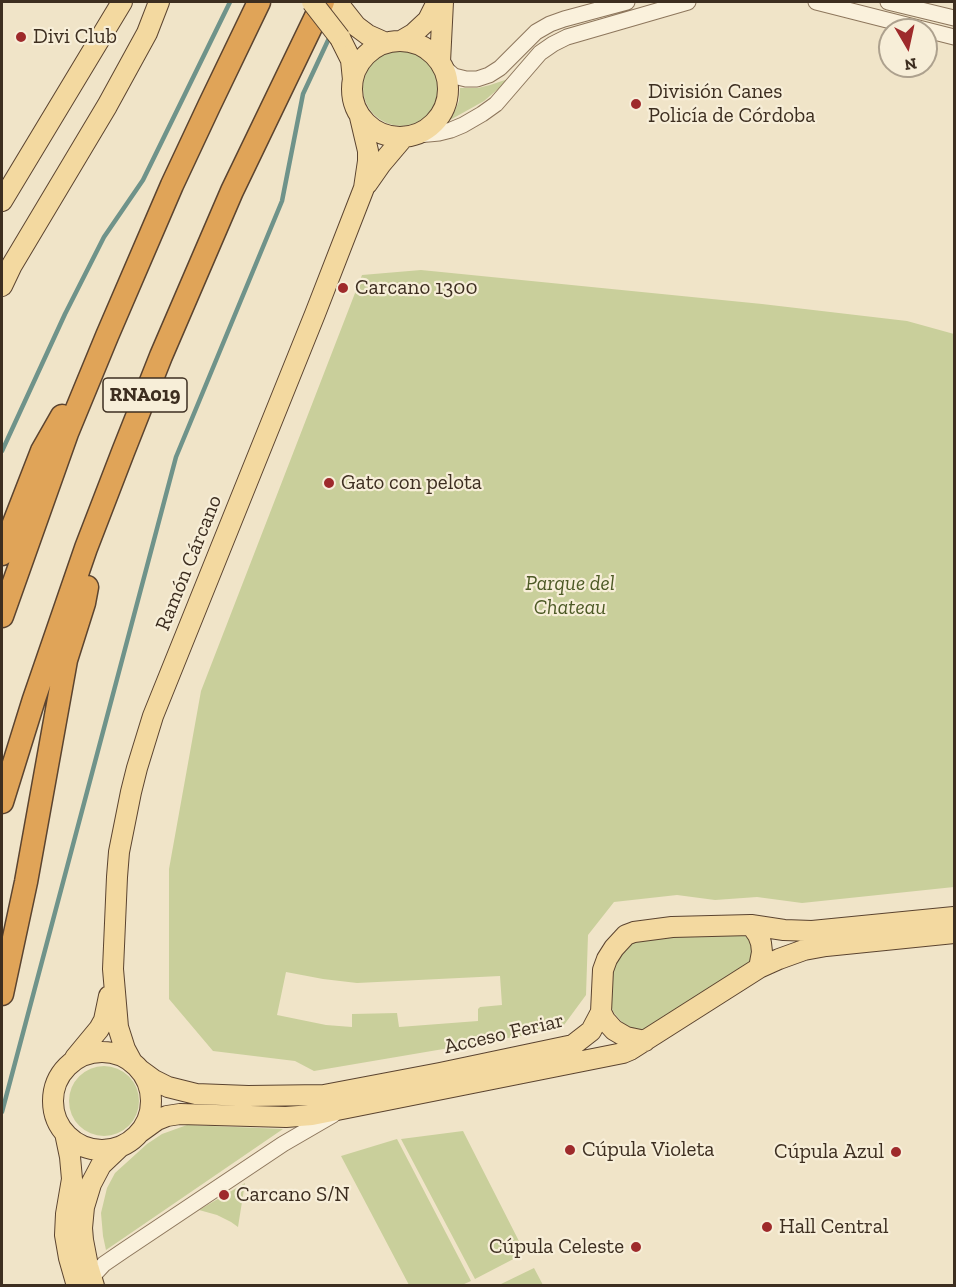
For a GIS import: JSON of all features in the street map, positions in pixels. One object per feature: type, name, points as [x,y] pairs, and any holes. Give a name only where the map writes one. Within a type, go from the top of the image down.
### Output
[{"type":"highway","name":"RNA019","points":[[2,616],[67,433],[107,336],[172,185],[259,2]]},
{"type":"highway","name":"RNA019","points":[[2,802],[34,699],[103,503],[180,308],[232,191],[323,2]]},
{"type":"highway","points":[[2,554],[42,451],[107,336]]},
{"type":"highway","points":[[2,994],[26,882],[66,660],[84,603],[103,503]]},
{"type":"main road","points":[[2,201],[122,2]]},
{"type":"main road","points":[[2,286],[12,265],[107,106],[147,33],[159,2]]},
{"type":"main road","points":[[312,2],[348,32],[393,42],[414,42],[435,55],[449,81],[449,94],[446,107],[439,119],[429,128],[410,136],[391,137],[379,133],[360,117],[354,105],[352,92],[348,32],[337,2]]},
{"type":"main road","points":[[353,80],[357,67],[364,57],[374,48],[413,34],[428,20],[437,2]]},
{"type":"main road","points":[[442,65],[443,2]]},
{"type":"main road","name":"Ramón Cárcano","points":[[70,1064],[93,1038],[107,1010],[113,969],[119,852],[131,792],[144,745],[364,188],[368,151],[360,117]]},
{"type":"main road","name":"Ramón Cárcano","points":[[364,188],[381,164],[410,136]]},
{"type":"main road","points":[[645,1041],[620,1034],[605,1020],[601,1012],[603,970],[614,948],[626,935],[641,930],[672,927],[751,925],[806,931],[954,917]]},
{"type":"main road","points":[[751,925],[761,943],[759,968]]},
{"type":"main road","name":"Acceso Feriar","points":[[139,1133],[167,1116],[193,1113],[286,1117],[312,1115],[623,1053],[759,968],[779,959],[804,950],[826,946],[954,933]]},
{"type":"main road","name":"Ramón Cárcano","points":[[113,969],[118,1027],[125,1049],[135,1065]]},
{"type":"main road","name":"Acceso Feriar","points":[[135,1065],[154,1080],[168,1087],[196,1094],[324,1095],[573,1045],[591,1031],[601,1012]]},
{"type":"main road","points":[[101,1052],[122,1056],[135,1065],[146,1078],[151,1101],[146,1124],[139,1133],[101,1165],[84,1207],[82,1228],[88,1283],[69,1258],[65,1235],[72,1168],[65,1133],[56,1116],[53,1097],[59,1079],[70,1064],[90,1054],[101,1052]]},
{"type":"main road","points":[[65,1133],[75,1141],[91,1148],[109,1149],[121,1146]]},
{"type":"street","points":[[442,65],[454,76],[466,79],[477,79],[489,75],[500,68],[536,32],[550,24],[627,2]]},
{"type":"street","points":[[410,136],[451,130],[482,114],[496,104],[540,53],[567,37],[688,2]]},
{"type":"street","points":[[816,2],[954,37]]},
{"type":"street","points":[[888,2],[954,18]]},
{"type":"street","points":[[88,1283],[104,1264],[123,1251],[283,1144],[346,1109]]},
{"type":"green space","points":[[401,50],[415,53],[428,61],[436,74],[439,88],[436,102],[428,115],[415,123],[401,126],[387,123],[374,115],[366,102],[363,88],[366,74],[374,61],[387,53]]},
{"type":"green space","points":[[511,78],[484,101],[450,120],[459,101],[460,88],[478,88]]},
{"type":"green space","name":"Parque del Chateau","points":[[421,270],[907,321],[954,334],[954,887],[802,903],[757,897],[715,900],[677,895],[614,902],[588,935],[586,995],[561,1029],[314,1071],[295,1061],[213,1051],[169,999],[169,869],[201,691],[362,275]],"holes":[[[286,972],[357,983],[500,976],[502,1005],[480,1007],[478,1021],[399,1027],[397,1013],[352,1014],[352,1027],[326,1025],[277,1015]]]},
{"type":"green space","points":[[734,931],[744,935],[752,942],[755,951],[751,963],[644,1031],[632,1030],[614,1013],[607,997],[612,961],[635,939]]},
{"type":"green space","points":[[104,1066],[123,1072],[133,1082],[139,1101],[133,1120],[123,1130],[104,1136],[85,1130],[75,1120],[69,1101],[75,1082],[85,1072]]},
{"type":"green space","points":[[187,1125],[283,1129],[106,1250],[101,1213],[107,1188],[115,1173],[147,1144],[162,1134]]},
{"type":"green space","points":[[463,1131],[525,1253],[475,1279],[401,1139]]},
{"type":"green space","points":[[397,1139],[471,1281],[462,1285],[409,1285],[341,1156]]},
{"type":"green space","points":[[245,1183],[238,1227],[217,1215],[199,1210]]},
{"type":"green space","points":[[534,1268],[543,1285],[499,1285]]},
{"type":"waterway","points":[[2,451],[65,314],[104,237],[143,180],[230,2]]},
{"type":"waterway","points":[[2,1112],[176,457],[282,201],[303,94],[331,34]]},
{"type":"place","name":"Divi Club","points":[[21,37]]},
{"type":"place","name":"División Canes Policía de Córdoba","points":[[636,104]]},
{"type":"place","name":"Carcano 1300","points":[[343,288]]},
{"type":"place","name":"Gato con pelota","points":[[329,483]]},
{"type":"place","name":"Cúpula Violeta","points":[[570,1150]]},
{"type":"place","name":"Cúpula Azul","points":[[896,1152]]},
{"type":"place","name":"Carcano S/N","points":[[224,1195]]},
{"type":"place","name":"Hall Central","points":[[767,1227]]},
{"type":"place","name":"Cúpula Celeste","points":[[636,1247]]}]
